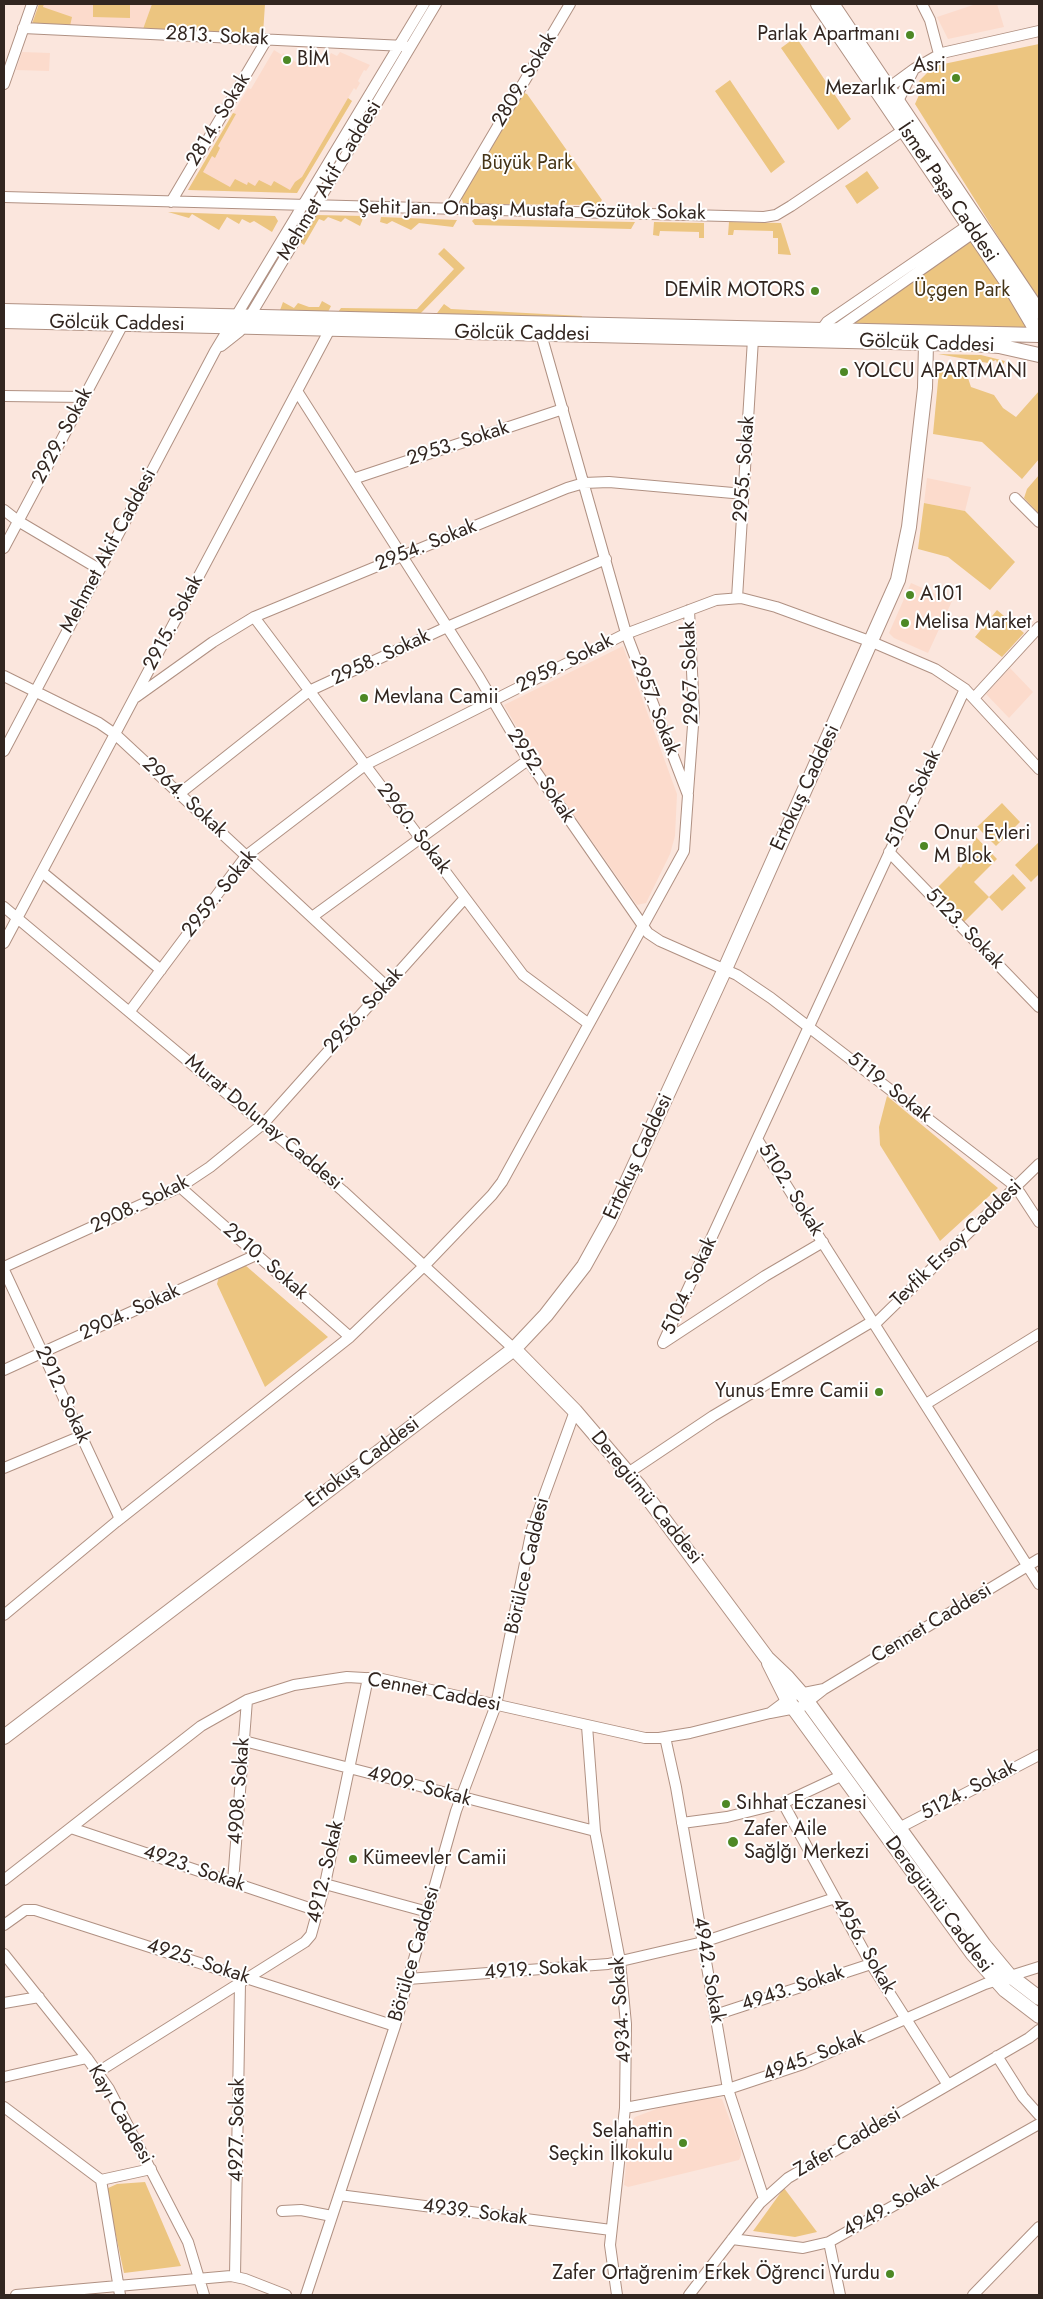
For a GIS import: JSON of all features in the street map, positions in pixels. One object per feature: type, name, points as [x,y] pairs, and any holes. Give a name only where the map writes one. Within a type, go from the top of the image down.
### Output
[{"type":"main road","name":"İsmet Paşa Caddesi","points":[[818,4],[885,91],[976,226],[1039,312]]},
{"type":"main road","name":"İsmet Paşa Caddesi","points":[[832,4],[885,91]]},
{"type":"main road","name":"İsmet Paşa Caddesi","points":[[976,226],[1039,335]]},
{"type":"main road","name":"Gölcük Caddesi","points":[[4,311],[240,322],[826,335],[1039,335]]},
{"type":"main road","name":"Gölcük Caddesi","points":[[4,321],[123,324],[240,322],[330,329],[753,339],[826,335],[926,343],[999,346],[1039,355]]},
{"type":"main road","name":"Ertokuş Caddesi","points":[[4,1737],[514,1349],[562,1296],[598,1243],[725,969],[898,580],[906,552],[924,403],[926,343]]},
{"type":"main road","name":"Deregümü Caddesi","points":[[514,1349],[575,1411],[674,1530],[767,1658],[791,1704],[973,1954],[996,1981],[1039,2016]]},
{"type":"main road","name":"Deregümü Caddesi","points":[[767,1658],[787,1677],[804,1698],[984,1945],[1012,1977],[1039,1998]]},
{"type":"street","points":[[4,84],[32,4]]},
{"type":"street","name":"Mehmet Akif Caddesi","points":[[240,322],[303,205],[424,4]]},
{"type":"street","name":"Mehmet Akif Caddesi","points":[[4,750],[215,351],[240,322],[316,205],[436,4]]},
{"type":"street","name":"2809. Sokak","points":[[449,209],[570,4]]},
{"type":"street","points":[[922,4],[930,20],[938,54]]},
{"type":"street","name":"2813. Sokak","points":[[23,28],[411,46]]},
{"type":"street","points":[[885,91],[938,54],[1039,31]]},
{"type":"street","name":"2814. Sokak","points":[[171,202],[267,39]]},
{"type":"street","points":[[896,107],[914,69]]},
{"type":"street","name":"Şehit Jan. Onbaşı Mustafa Gözütok Sokak","points":[[4,197],[769,216],[791,206],[909,126]]},
{"type":"street","points":[[826,335],[827,322],[976,226]]},
{"type":"street","name":"2929. Sokak","points":[[4,548],[123,324]]},
{"type":"street","name":"2915. Sokak","points":[[4,943],[330,329]]},
{"type":"street","name":"2957. Sokak","points":[[4,1615],[120,1519],[350,1337],[424,1266],[502,1182],[684,851],[688,795],[626,633],[541,334]]},
{"type":"street","name":"2955. Sokak","points":[[737,598],[753,339]]},
{"type":"street","name":"2952. Sokak","points":[[297,391],[493,700],[528,760],[643,927],[660,941],[725,969]]},
{"type":"street","points":[[4,396],[84,397]]},
{"type":"street","name":"2953. Sokak","points":[[353,479],[563,409]]},
{"type":"street","name":"2954. Sokak","points":[[134,698],[197,653],[254,617],[567,488],[584,483],[609,482],[744,494]]},
{"type":"street","points":[[1015,498],[1039,522]]},
{"type":"street","points":[[4,510],[18,521],[100,569]]},
{"type":"street","name":"2958. Sokak","points":[[179,794],[309,691],[447,627],[606,560]]},
{"type":"street","name":"2959. Sokak","points":[[130,1011],[246,856],[365,765],[626,633],[716,600],[737,598],[799,614],[935,669],[965,689],[1039,769]]},
{"type":"street","name":"2967. Sokak","points":[[688,795],[694,712],[689,610]]},
{"type":"street","name":"2960. Sokak","points":[[254,617],[523,975],[589,1024]]},
{"type":"street","points":[[974,698],[1039,627]]},
{"type":"street","name":"2964. Sokak","points":[[4,676],[98,723],[115,734],[386,986]]},
{"type":"street","name":"5102. Sokak","points":[[965,689],[757,1139],[1039,1584]]},
{"type":"street","points":[[312,917],[528,760]]},
{"type":"street","name":"5123. Sokak","points":[[889,852],[1039,1007]]},
{"type":"street","points":[[42,872],[161,970]]},
{"type":"street","name":"2956. Sokak","points":[[264,1123],[465,898]]},
{"type":"street","name":"Murat Dolunay Caddesi","points":[[4,907],[343,1191],[514,1349]]},
{"type":"street","name":"5119. Sokak","points":[[725,969],[759,989],[1016,1187],[1039,1222]]},
{"type":"street","name":"2908. Sokak","points":[[4,1269],[180,1188],[210,1167],[264,1123]]},
{"type":"street","name":"5104. Sokak","points":[[757,1139],[663,1343],[765,1276],[823,1242]]},
{"type":"street","name":"Tevfik Ersoy Caddesi","points":[[628,1473],[713,1416],[874,1322],[1039,1164]]},
{"type":"street","name":"2910. Sokak","points":[[180,1188],[350,1337]]},
{"type":"street","name":"2904. Sokak","points":[[4,1370],[256,1255]]},
{"type":"street","name":"2912. Sokak","points":[[4,1269],[120,1519]]},
{"type":"street","points":[[926,1404],[1039,1334]]},
{"type":"street","name":"Börülce Caddesi","points":[[306,2295],[395,2026],[461,1798],[496,1705],[534,1524],[575,1411]]},
{"type":"street","points":[[4,1468],[81,1436]]},
{"type":"street","name":"Cennet Caddesi","points":[[4,1880],[201,1726],[247,1700],[270,1692],[324,1679],[368,1678],[400,1683],[628,1736],[665,1737],[770,1713],[824,1689],[1039,1559]]},
{"type":"street","name":"4912. Sokak","points":[[98,2072],[244,1981],[305,1942],[311,1936],[325,1884],[368,1678]]},
{"type":"street","name":"4908. Sokak","points":[[233,1882],[247,1700]]},
{"type":"street","name":"4934. Sokak","points":[[587,1726],[595,1831],[620,1961],[626,2024],[624,2108],[611,2230],[611,2258],[617,2295]]},
{"type":"street","name":"4942. Sokak","points":[[665,1737],[682,1823],[728,2089],[764,2199]]},
{"type":"street","name":"4909. Sokak","points":[[244,1741],[595,1831]]},
{"type":"street","name":"5124. Sokak","points":[[899,1828],[1038,1757]]},
{"type":"street","points":[[682,1823],[727,1817],[783,1803],[842,1775]]},
{"type":"street","name":"4956. Sokak","points":[[783,1803],[871,1964],[948,2085]]},
{"type":"street","name":"4923. Sokak","points":[[71,1828],[318,1911]]},
{"type":"street","points":[[325,1884],[428,1912]]},
{"type":"street","name":"4919. Sokak","points":[[408,1979],[593,1966],[620,1961],[703,1942],[835,1898]]},
{"type":"street","name":"4925. Sokak","points":[[4,1925],[25,1910],[35,1910],[244,1981],[395,2026]]},
{"type":"street","name":"Kayı Caddesi","points":[[4,1954],[98,2072],[121,2110],[188,2242],[204,2295]]},
{"type":"street","name":"4943. Sokak","points":[[715,2015],[871,1964]]},
{"type":"street","name":"4945. Sokak","points":[[624,2108],[728,2089],[803,2064],[996,1981],[1039,1967]]},
{"type":"street","name":"4927. Sokak","points":[[235,2276],[244,1981]]},
{"type":"street","points":[[4,2003],[39,1997]]},
{"type":"street","name":"Zafer Caddesi","points":[[689,2295],[764,2199],[788,2178],[1039,2030]]},
{"type":"street","points":[[997,2056],[1023,2097],[1039,2115]]},
{"type":"street","points":[[4,2077],[87,2058]]},
{"type":"street","points":[[4,2108],[101,2180],[120,2290]]},
{"type":"street","name":"4949. Sokak","points":[[732,2240],[803,2248],[828,2242],[1039,2124]]},
{"type":"street","points":[[101,2180],[151,2169]]},
{"type":"street","name":"4939. Sokak","points":[[339,2195],[611,2230]]},
{"type":"street","points":[[282,2211],[301,2210],[332,2216]]},
{"type":"street","points":[[973,2295],[1039,2227]]},
{"type":"street","points":[[828,2242],[840,2295]]},
{"type":"street","points":[[16,2295],[120,2290],[200,2278],[235,2276],[286,2295]]},
{"type":"shaded area","points":[[39,4],[152,4],[143,29],[32,24]]},
{"type":"shaded area","points":[[976,4],[997,4],[1004,27],[948,39],[937,17]]},
{"type":"shaded area","points":[[274,50],[282,55],[283,53],[301,66],[306,58],[323,68],[331,53],[337,56],[340,52],[370,65],[366,71],[364,70],[356,90],[354,88],[348,98],[352,101],[297,193],[188,190],[248,88],[251,89]]},
{"type":"shaded area","points":[[22,52],[50,53],[49,71],[16,70]]},
{"type":"shaded area","points":[[927,478],[971,487],[965,511],[924,503]]},
{"type":"shaded area","points":[[911,583],[952,601],[928,653],[894,638],[889,633]]},
{"type":"shaded area","points":[[623,646],[677,794],[675,836],[670,854],[646,903],[637,905],[542,770],[504,705]]},
{"type":"shaded area","points":[[1010,668],[1033,692],[1009,718],[986,694]]},
{"type":"shaded area","name":"Selahattin Seçkin İlkokulu","points":[[714,2097],[722,2099],[741,2150],[739,2160],[628,2187],[624,2185],[629,2137],[635,2117],[659,2108]]},
{"type":"green space","points":[[39,4],[44,4],[43,7],[72,17],[70,26],[32,24]]},
{"type":"green space","points":[[93,4],[130,4],[130,18],[93,17]]},
{"type":"green space","points":[[152,4],[265,4],[263,34],[143,29]]},
{"type":"green space","points":[[796,37],[851,119],[838,130],[781,48]]},
{"type":"green space","points":[[1039,44],[1039,302],[915,104],[923,86],[919,81],[934,66]]},
{"type":"green space","points":[[730,80],[785,162],[771,173],[715,91]]},
{"type":"green space","name":"Büyük Park","points":[[519,94],[527,94],[602,200],[598,205],[463,203],[461,196]]},
{"type":"green space","points":[[348,98],[352,101],[297,193],[188,190],[233,113],[236,114],[218,146],[220,148],[215,158],[212,156],[203,172],[230,187],[235,179],[247,185],[248,182],[255,186],[259,180],[271,186],[274,181],[290,190],[295,182],[302,177]]},
{"type":"green space","points":[[867,171],[879,188],[857,204],[845,186]]},
{"type":"green space","points":[[168,212],[275,216],[278,221],[272,232],[254,221],[250,223],[242,219],[239,224],[227,217],[219,230],[192,214],[189,218]]},
{"type":"green space","points":[[316,215],[364,216],[360,226],[345,218],[341,222],[328,217],[324,221],[319,219],[304,245],[300,242]]},
{"type":"green space","points":[[381,217],[457,220],[453,227],[419,223],[411,230],[392,221],[387,224],[380,222]]},
{"type":"green space","points":[[474,219],[635,222],[631,229],[475,225],[472,221]]},
{"type":"green space","points":[[654,222],[704,223],[704,238],[699,238],[699,232],[660,231],[659,236],[653,235]]},
{"type":"green space","points":[[729,222],[781,223],[791,255],[778,254],[778,238],[773,238],[773,231],[734,230],[733,235],[728,235]]},
{"type":"green space","name":"Üçgen Park","points":[[972,240],[1029,330],[849,326]]},
{"type":"green space","points":[[444,248],[465,268],[418,316],[336,315],[341,308],[417,309],[454,269],[438,254]]},
{"type":"green space","points":[[322,301],[331,306],[327,314],[279,313],[283,302],[294,308],[298,303],[309,307],[319,307]]},
{"type":"green space","points":[[444,304],[451,309],[582,316],[582,322],[434,317]]},
{"type":"green space","points":[[938,354],[981,355],[1005,361],[1000,370],[996,360],[988,363]]},
{"type":"green space","points":[[939,371],[958,374],[966,372],[971,387],[994,395],[1003,408],[1016,417],[1039,391],[1039,459],[1022,479],[982,442],[933,434]]},
{"type":"green space","points":[[1039,475],[1039,514],[1024,498],[1027,489]]},
{"type":"green space","points":[[924,503],[965,511],[1015,562],[990,590],[948,557],[918,549]]},
{"type":"green space","points":[[997,610],[1024,633],[1002,657],[975,637]]},
{"type":"green space","points":[[1002,803],[1020,822],[996,846],[977,827]]},
{"type":"green space","points":[[976,837],[997,859],[974,882],[989,897],[964,922],[934,891],[959,866],[961,868]]},
{"type":"green space","points":[[1039,842],[1039,874],[1031,882],[1015,865]]},
{"type":"green space","points":[[1013,874],[1026,888],[1002,911],[989,897]]},
{"type":"green space","points":[[887,1096],[998,1188],[940,1241],[880,1145],[879,1127]]},
{"type":"green space","points":[[245,1265],[328,1337],[265,1387],[217,1284],[219,1276]]},
{"type":"green space","points":[[145,2182],[181,2266],[124,2273],[106,2189],[117,2184]]},
{"type":"green space","points":[[784,2188],[817,2232],[795,2237],[753,2231]]},
{"type":"place","name":"Parlak Apartmanı","points":[[910,35]]},
{"type":"place","name":"BİM","points":[[287,60]]},
{"type":"place","name":"Asri Mezarlık Cami","points":[[956,78]]},
{"type":"place","name":"DEMİR MOTORS","points":[[815,291]]},
{"type":"place","name":"YOLCU APARTMANI","points":[[844,372]]},
{"type":"place","name":"A101","points":[[910,595]]},
{"type":"place","name":"Melisa Market","points":[[905,623]]},
{"type":"place","name":"Mevlana Camii","points":[[364,698]]},
{"type":"place","name":"Onur Evleri M Blok","points":[[924,846]]},
{"type":"place","name":"Yunus Emre Camii","points":[[879,1392]]},
{"type":"place","name":"Sıhhat Eczanesi","points":[[726,1804]]},
{"type":"place","name":"Zafer Aile Sağlğı Merkezi","points":[[733,1842]]},
{"type":"place","name":"Kümeevler Camii","points":[[353,1859]]},
{"type":"place","name":"Selahattin Seçkin İlkokulu","points":[[683,2143]]},
{"type":"place","name":"Zafer Ortağrenim Erkek Öğrenci Yurdu","points":[[890,2274]]}]
